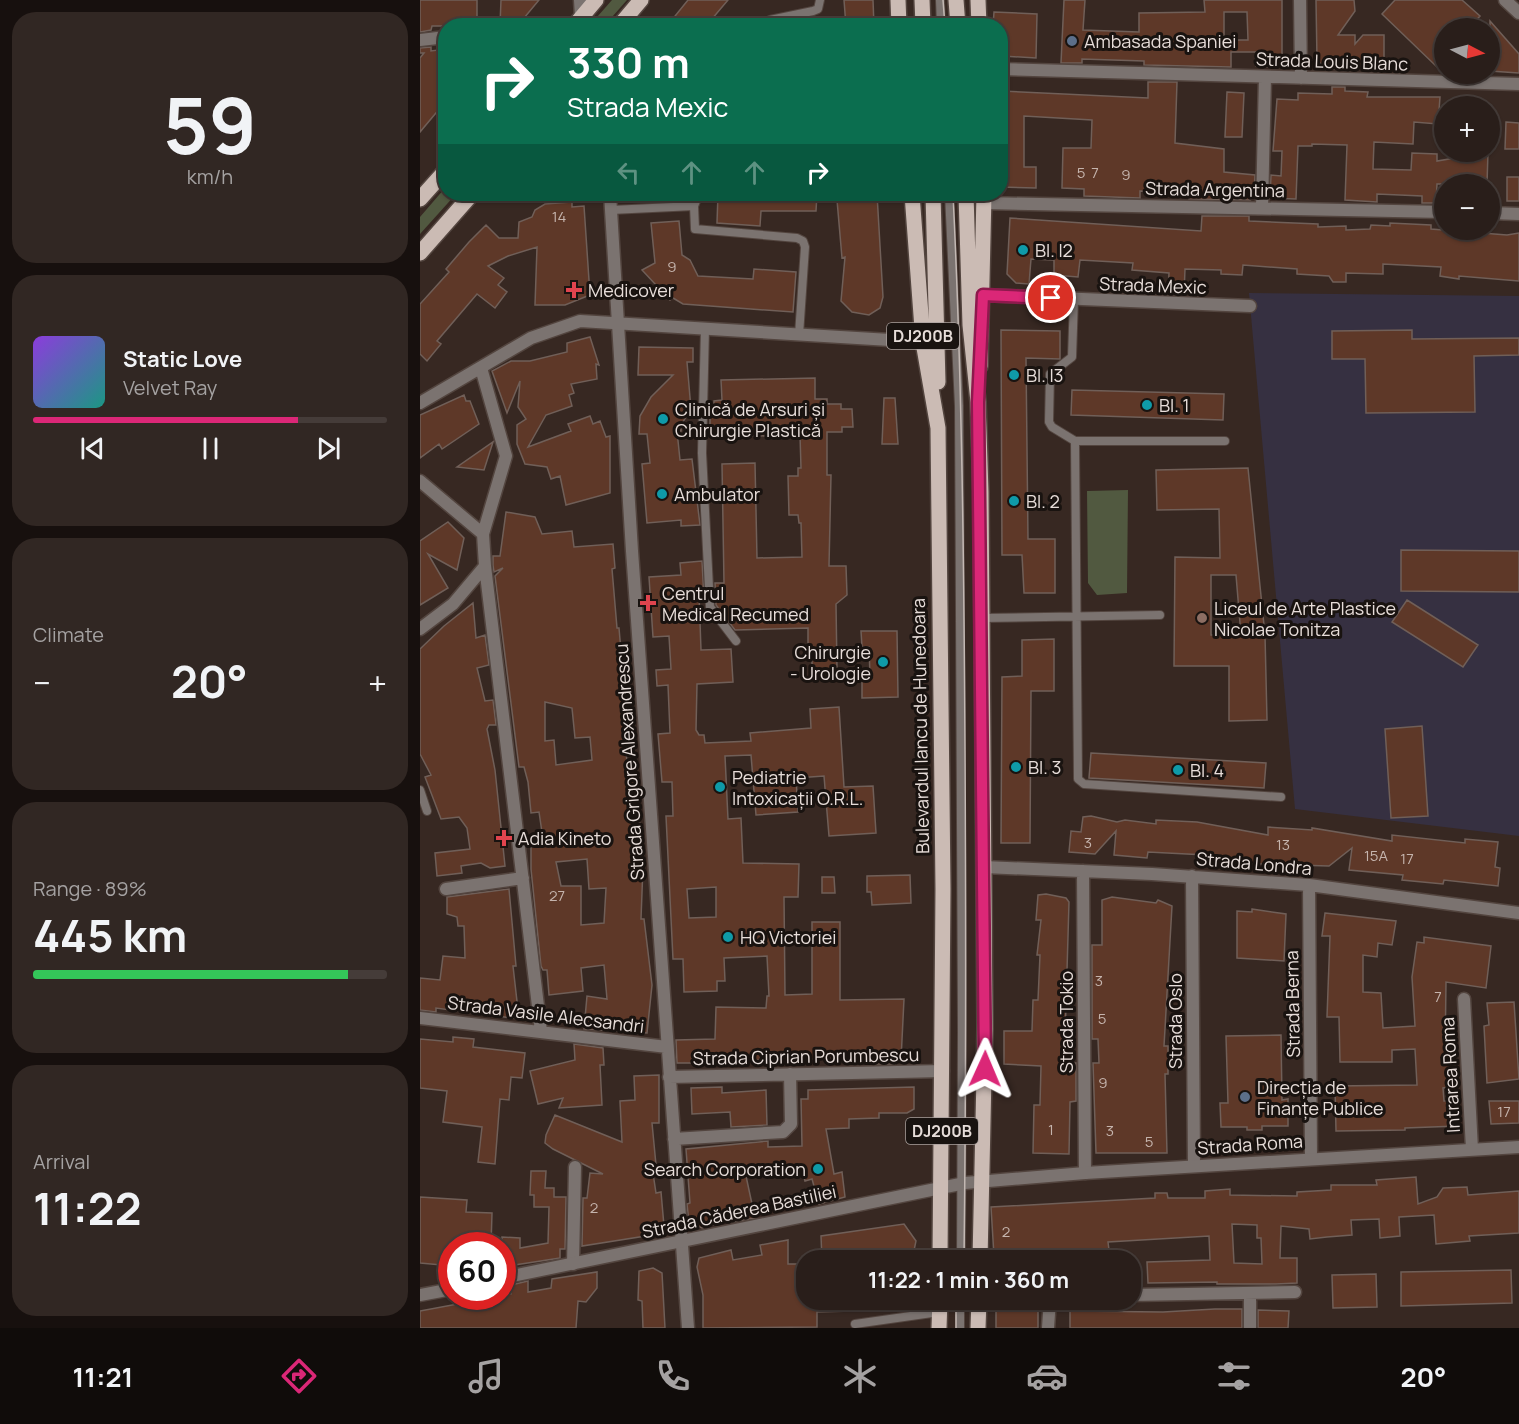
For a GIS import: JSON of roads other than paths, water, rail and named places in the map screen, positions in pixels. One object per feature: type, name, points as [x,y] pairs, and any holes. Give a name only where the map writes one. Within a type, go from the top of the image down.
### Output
[{"type":"main road","points":[[581,18],[596,0]]},
{"type":"main road","points":[[626,18],[641,0]]},
{"type":"main road","points":[[897,0],[898,18]]},
{"type":"main road","points":[[922,0],[923,18]]},
{"type":"main road","points":[[956,0],[957,18]]},
{"type":"main road","points":[[978,0],[979,18]]},
{"type":"main road","points":[[420,199],[438,179]]},
{"type":"main road","points":[[420,253],[466,201]]},
{"type":"main road","name":"Bulevardul Iancu de Hunedoara","points":[[913,201],[923,342],[938,428],[943,1071],[940,1250]]},
{"type":"main road","points":[[933,201],[938,428]]},
{"type":"main road","points":[[967,201],[976,294]]},
{"type":"main road","name":"DJ200B","points":[[980,1250],[986,1029],[978,402],[971,346],[984,201]]},
{"type":"main road","points":[[939,1310],[939,1328]]},
{"type":"main road","points":[[978,1328],[979,1310]]},
{"type":"street","points":[[578,18],[580,0]]},
{"type":"street","points":[[1300,0],[1301,78]]},
{"type":"street","points":[[1505,0],[1519,13]]},
{"type":"street","points":[[420,40],[438,38]]},
{"type":"street","name":"Strada Louis Blanc","points":[[1008,69],[1519,84]]},
{"type":"street","points":[[1262,208],[1265,77]]},
{"type":"street","name":"Strada Argentina","points":[[1008,199],[1434,212]]},
{"type":"street","name":"Strada Grigore Alexandrescu","points":[[610,201],[688,1328]]},
{"type":"street","points":[[1500,213],[1519,213]]},
{"type":"street","name":"Strada Mexic","points":[[976,294],[1250,306]]},
{"type":"street","points":[[420,403],[531,338],[555,327],[580,321],[923,342]]},
{"type":"street","points":[[481,368],[506,456],[483,534],[541,1031]]},
{"type":"street","points":[[420,481],[483,534]]},
{"type":"street","points":[[420,629],[453,604],[485,566]]},
{"type":"street","name":"Strada Londra","points":[[984,867],[1192,876],[1309,885],[1519,913]]},
{"type":"street","name":"Strada Tokio","points":[[1083,871],[1085,1173]]},
{"type":"street","name":"Strada Oslo","points":[[1192,876],[1194,1166]]},
{"type":"street","points":[[446,889],[523,878]]},
{"type":"street","name":"Strada Berna","points":[[1309,885],[1311,1158]]},
{"type":"street","name":"Intrarea Roma","points":[[1464,999],[1472,1149]]},
{"type":"street","name":"Strada Vasile Alecsandri","points":[[420,1018],[667,1047]]},
{"type":"street","name":"Strada Ciprian Porumbescu","points":[[669,1077],[943,1071]]},
{"type":"street","points":[[674,1139],[783,1132],[791,1124],[790,1074]]},
{"type":"street","name":"Strada Roma","points":[[983,1181],[1311,1158],[1519,1147]]},
{"type":"street","points":[[573,1264],[574,1167]]},
{"type":"street","name":"Strada Căderea Bastiliei","points":[[516,1275],[941,1187],[983,1181]]},
{"type":"street","points":[[420,1295],[438,1292]]},
{"type":"street","points":[[1141,1295],[1295,1292]]},
{"type":"street","points":[[1250,1293],[1250,1328]]},
{"type":"street","points":[[1048,1328],[1049,1310]]},
{"type":"lane","points":[[780,18],[818,9],[820,0]]},
{"type":"lane","points":[[940,0],[941,18]]},
{"type":"lane","points":[[696,201],[694,206],[695,229],[797,238],[803,241],[805,247],[799,334]]},
{"type":"lane","points":[[949,201],[959,406],[960,1250]]},
{"type":"lane","points":[[611,210],[694,206]]},
{"type":"lane","points":[[1074,299],[1072,357],[1050,374],[1049,422],[1052,427],[1075,441],[1225,441]]},
{"type":"lane","points":[[705,328],[702,453],[710,608],[736,641]]},
{"type":"lane","points":[[1075,441],[1078,779],[1081,783],[1281,797]]},
{"type":"lane","points":[[981,618],[1160,615]]},
{"type":"lane","points":[[420,790],[427,810]]},
{"type":"lane","points":[[855,1324],[920,1310]]},
{"type":"lane","points":[[960,1310],[960,1328]]},
{"type":"tram line","points":[[943,0],[944,18]]},
{"type":"tram line","points":[[953,201],[964,612],[966,942],[964,1250]]},
{"type":"tram line","points":[[956,1310],[956,1328]]},
{"type":"place","name":"Ambasada Spaniei","points":[[1072,41]]},
{"type":"place","name":"Bl. I2","points":[[1023,250]]},
{"type":"place","name":"Medicover","points":[[574,290]]},
{"type":"place","name":"Bl. I3","points":[[1014,375]]},
{"type":"place","name":"Bl. 1","points":[[1147,405]]},
{"type":"place","name":"Clinică de Arsuri și Chirurgie Plastică","points":[[663,419]]},
{"type":"place","name":"Ambulator","points":[[662,494]]},
{"type":"place","name":"Bl. 2","points":[[1014,501]]},
{"type":"place","name":"Centrul Medical Recumed","points":[[648,603]]},
{"type":"place","name":"Liceul de Arte Plastice Nicolae Tonitza","points":[[1202,618]]},
{"type":"place","name":"Chirurgie - Urologie","points":[[883,662]]},
{"type":"place","name":"Bl. 3","points":[[1016,767]]},
{"type":"place","name":"Bl. 4","points":[[1178,770]]},
{"type":"place","name":"Pediatrie Intoxicații O.R.L.","points":[[720,787]]},
{"type":"place","name":"Adia Kineto","points":[[504,838]]},
{"type":"place","name":"HQ Victoriei","points":[[728,937]]},
{"type":"place","name":"Direcția de Finanțe Publice","points":[[1245,1097]]},
{"type":"place","name":"Search Corporation","points":[[818,1169]]}]
